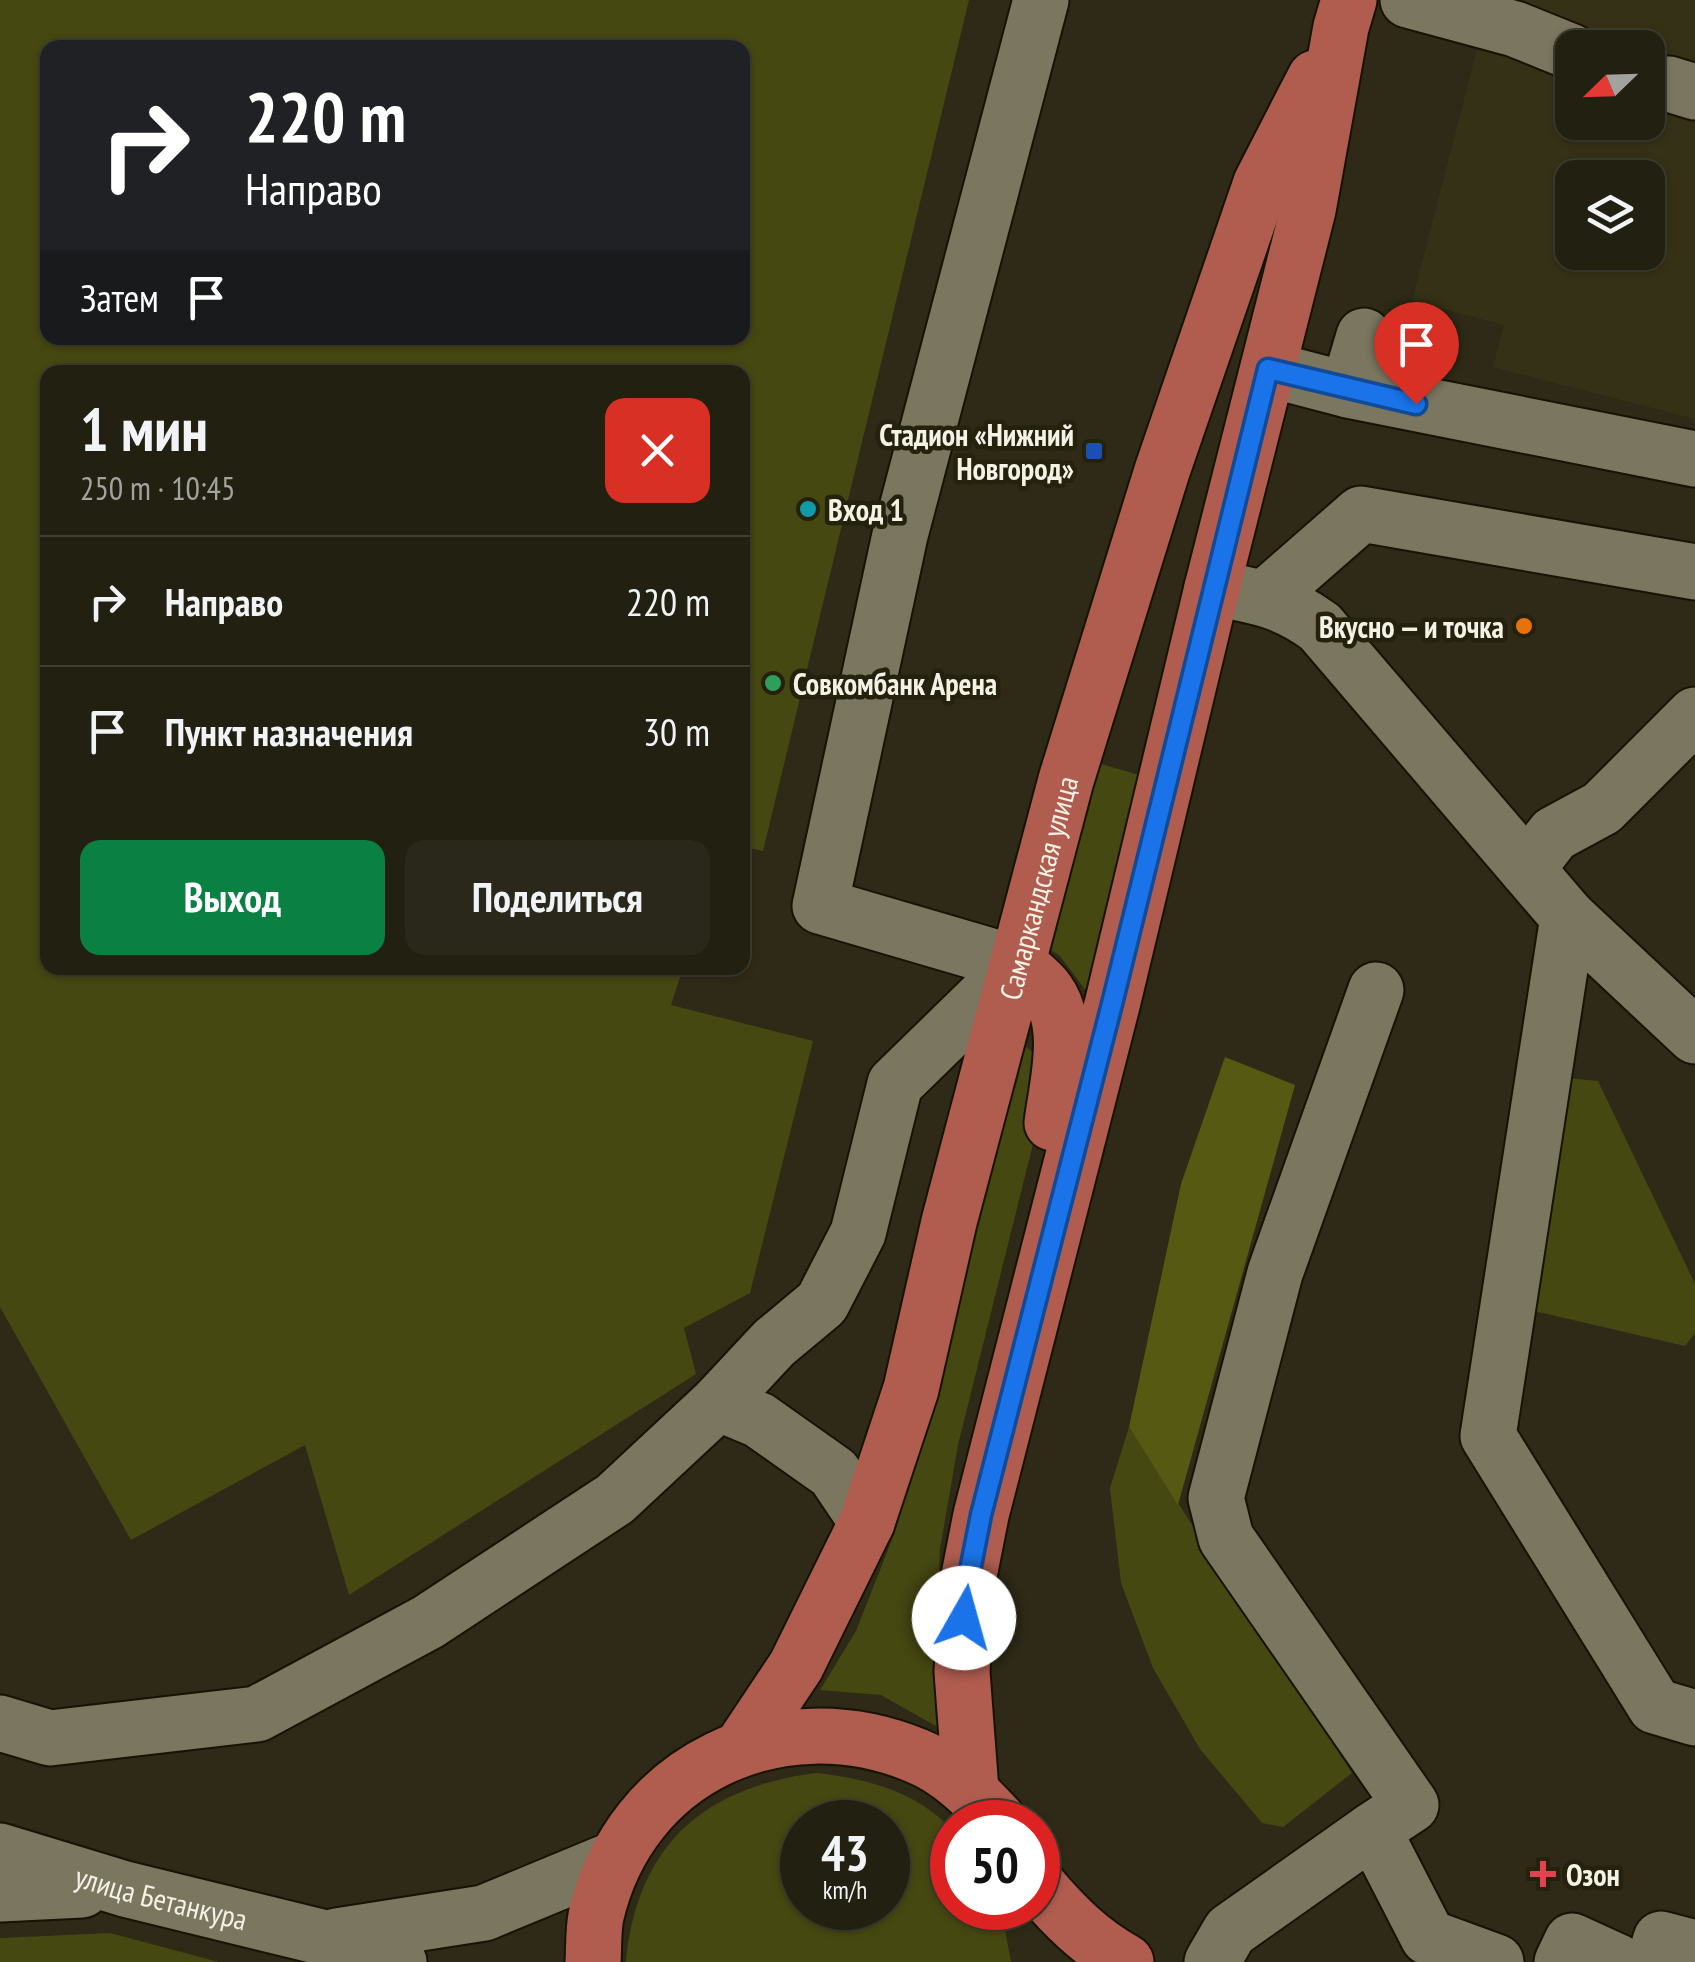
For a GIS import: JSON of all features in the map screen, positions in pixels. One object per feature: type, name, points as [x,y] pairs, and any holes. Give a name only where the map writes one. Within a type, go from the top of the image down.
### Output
[{"type":"main road","name":"Самаркандская улица","points":[[742,1747],[796,1666],[867,1522],[911,1389],[949,1222],[1066,780],[1162,472],[1261,182],[1345,13]]},
{"type":"main road","name":"Самаркандская улица","points":[[984,1800],[962,1672],[966,1591],[981,1515],[1308,210],[1345,13]]},
{"type":"main road","points":[[1018,964],[1048,992],[1060,1024],[1060,1058],[1046,1166],[1058,1214]]},
{"type":"main road","points":[[592,1962],[595,1918],[616,1858],[648,1810],[691,1773],[742,1747],[802,1734],[863,1737],[921,1757],[976,1800]]},
{"type":"main road","points":[[1060,1912],[1106,1951],[1126,1962]]},
{"type":"main road","points":[[1046,1930],[1048,1962]]},
{"type":"street","points":[[0,1724],[50,1738],[256,1714],[428,1622],[615,1500],[718,1403],[774,1342],[822,1303],[858,1232],[896,1084],[1018,964],[820,906],[900,536],[1041,0]]},
{"type":"street","points":[[1408,0],[1515,29],[1555,45]]},
{"type":"street","points":[[1348,390],[1364,336]]},
{"type":"street","points":[[1268,369],[1348,390],[1695,460]]},
{"type":"street","points":[[1265,598],[1361,514],[1695,572]]},
{"type":"street","points":[[1212,588],[1294,608],[1320,627],[1568,917],[1695,1036]]},
{"type":"street","points":[[1526,869],[1554,834],[1602,808],[1695,715]]},
{"type":"street","points":[[1568,917],[1488,1436],[1655,1706],[1695,1718]]},
{"type":"street","points":[[1212,1962],[1230,1930],[1412,1805],[1226,1538],[1216,1498],[1274,1273],[1376,990]]},
{"type":"street","points":[[718,1403],[759,1420],[834,1472],[867,1522]]},
{"type":"street","points":[[1373,1830],[1428,1938],[1496,1962]]},
{"type":"street","name":"улица Бетанкура","points":[[0,1851],[125,1889],[324,1938],[399,1962]]},
{"type":"street","name":"улица Бетанкура","points":[[324,1938],[484,1912],[616,1858]]},
{"type":"street","points":[[0,1894],[125,1889]]},
{"type":"street","points":[[1654,1962],[1661,1938],[1695,1948]]},
{"type":"street","points":[[1562,1962],[1572,1941],[1618,1962]]},
{"type":"shaded area","name":"Совкомбанк Арена","points":[[0,0],[969,0],[763,851],[750,848],[750,365],[40,365],[40,975],[681,975],[671,1005],[813,1041],[750,1293],[684,1328],[696,1374],[349,1595],[305,1445],[131,1540],[0,1307]]},
{"type":"shaded area","points":[[1519,0],[1695,0],[1695,419],[1493,367],[1504,325],[1412,301],[1479,42],[1513,42]]},
{"type":"shaded area","points":[[1098,763],[1146,777],[1090,996],[1060,956],[1045,946]]},
{"type":"shaded area","points":[[1023,1045],[1039,1056],[1044,1100],[958,1445],[940,1549],[934,1677],[943,1730],[881,1695],[820,1690],[856,1631],[895,1532]]},
{"type":"shaded area","points":[[1225,1057],[1295,1085],[1178,1505],[1129,1427],[1181,1184]]},
{"type":"shaded area","points":[[1556,1077],[1598,1081],[1695,1284],[1695,1333],[1685,1346],[1530,1310]]},
{"type":"shaded area","points":[[1129,1427],[1352,1773],[1283,1827],[1262,1823],[1200,1749],[1153,1668],[1121,1583],[1110,1488]]},
{"type":"shaded area","points":[[816,1773],[890,1789],[922,1805],[930,1811],[930,1930],[1005,1930],[1011,1962],[626,1962],[644,1885],[661,1855],[683,1829],[709,1808],[740,1792]]},
{"type":"shaded area","points":[[110,1933],[219,1962],[0,1962],[0,1938]]},
{"type":"place","name":"Стадион «Нижний Новгород»","points":[[1094,451]]},
{"type":"place","name":"Вход 1","points":[[808,509]]},
{"type":"place","name":"Вкусно — и точка","points":[[1524,626]]},
{"type":"place","name":"Совкомбанк Арена","points":[[773,683]]},
{"type":"place","name":"Озон","points":[[1543,1874]]},
{"type":"route","points":[[964,1618],[981,1515],[1268,369],[1416,404]]}]
